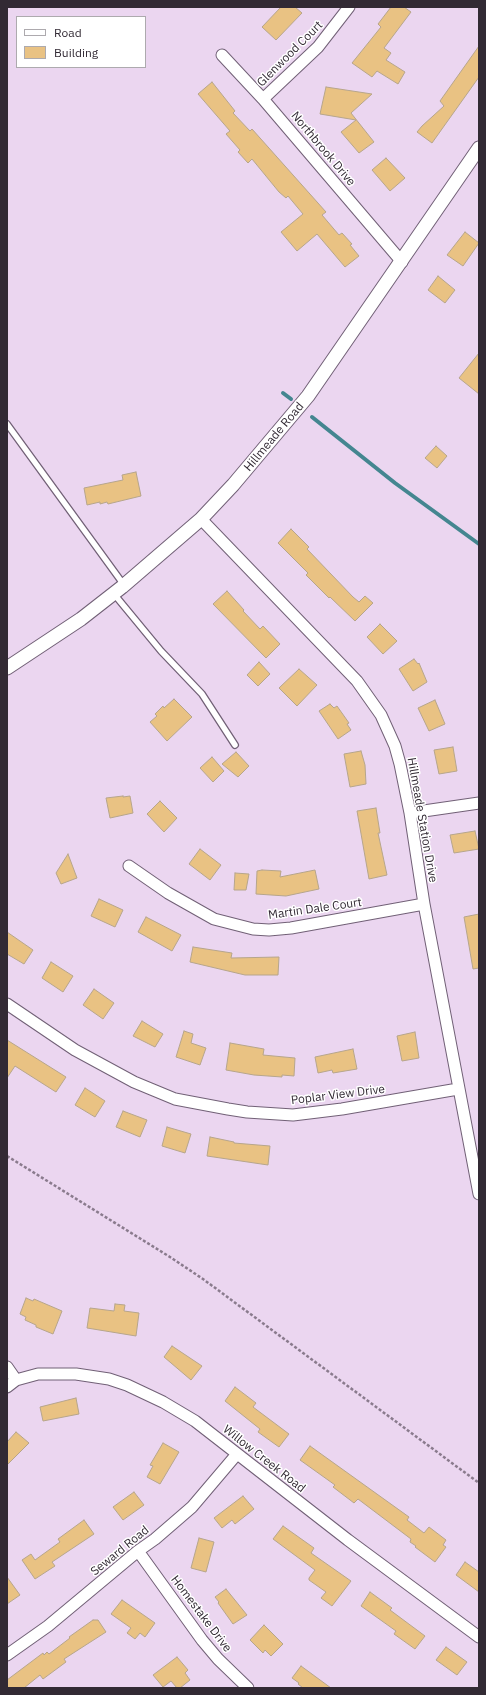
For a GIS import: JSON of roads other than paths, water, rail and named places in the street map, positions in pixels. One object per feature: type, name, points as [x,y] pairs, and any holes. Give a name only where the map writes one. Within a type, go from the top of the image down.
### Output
[{"type":"street","name":"Glenwood Court","points":[[263,99],[318,47],[348,7]]},
{"type":"street","name":"Northbrook Drive","points":[[222,55],[263,99],[402,262]]},
{"type":"street","name":"Hillmeade Road","points":[[7,668],[81,619],[114,594],[201,519],[263,451],[308,396],[402,262],[479,148]]},
{"type":"street","name":"Hillmeade Station Drive","points":[[201,519],[348,670],[369,697],[380,715],[395,746],[410,814],[424,904],[446,1016],[458,1090],[479,1194]]},
{"type":"street","points":[[410,814],[479,802]]},
{"type":"street","name":"Martin Dale Court","points":[[129,866],[168,893],[214,918],[253,929],[269,930],[291,928],[424,904]]},
{"type":"street","name":"Poplar View Drive","points":[[7,1004],[75,1050],[134,1082],[175,1099],[247,1112],[293,1114],[342,1109],[458,1090]]},
{"type":"street","points":[[7,1367],[16,1380]]},
{"type":"street","name":"Willow Creek Road","points":[[7,1387],[16,1380],[38,1374],[76,1374],[109,1379],[127,1385],[163,1402],[195,1421],[348,1540],[479,1637]]},
{"type":"street","name":"Seward Road","points":[[7,1655],[48,1626],[86,1596],[192,1507],[237,1454]]},
{"type":"street","name":"Homestake Drive","points":[[138,1551],[202,1640],[218,1659],[248,1688]]},
{"type":"lane","points":[[7,424],[124,585]]},
{"type":"lane","points":[[114,594],[161,652],[202,694],[235,745]]},
{"type":"waterway","points":[[283,393],[291,399]]},
{"type":"waterway","points":[[312,417],[395,483],[479,544]]}]
